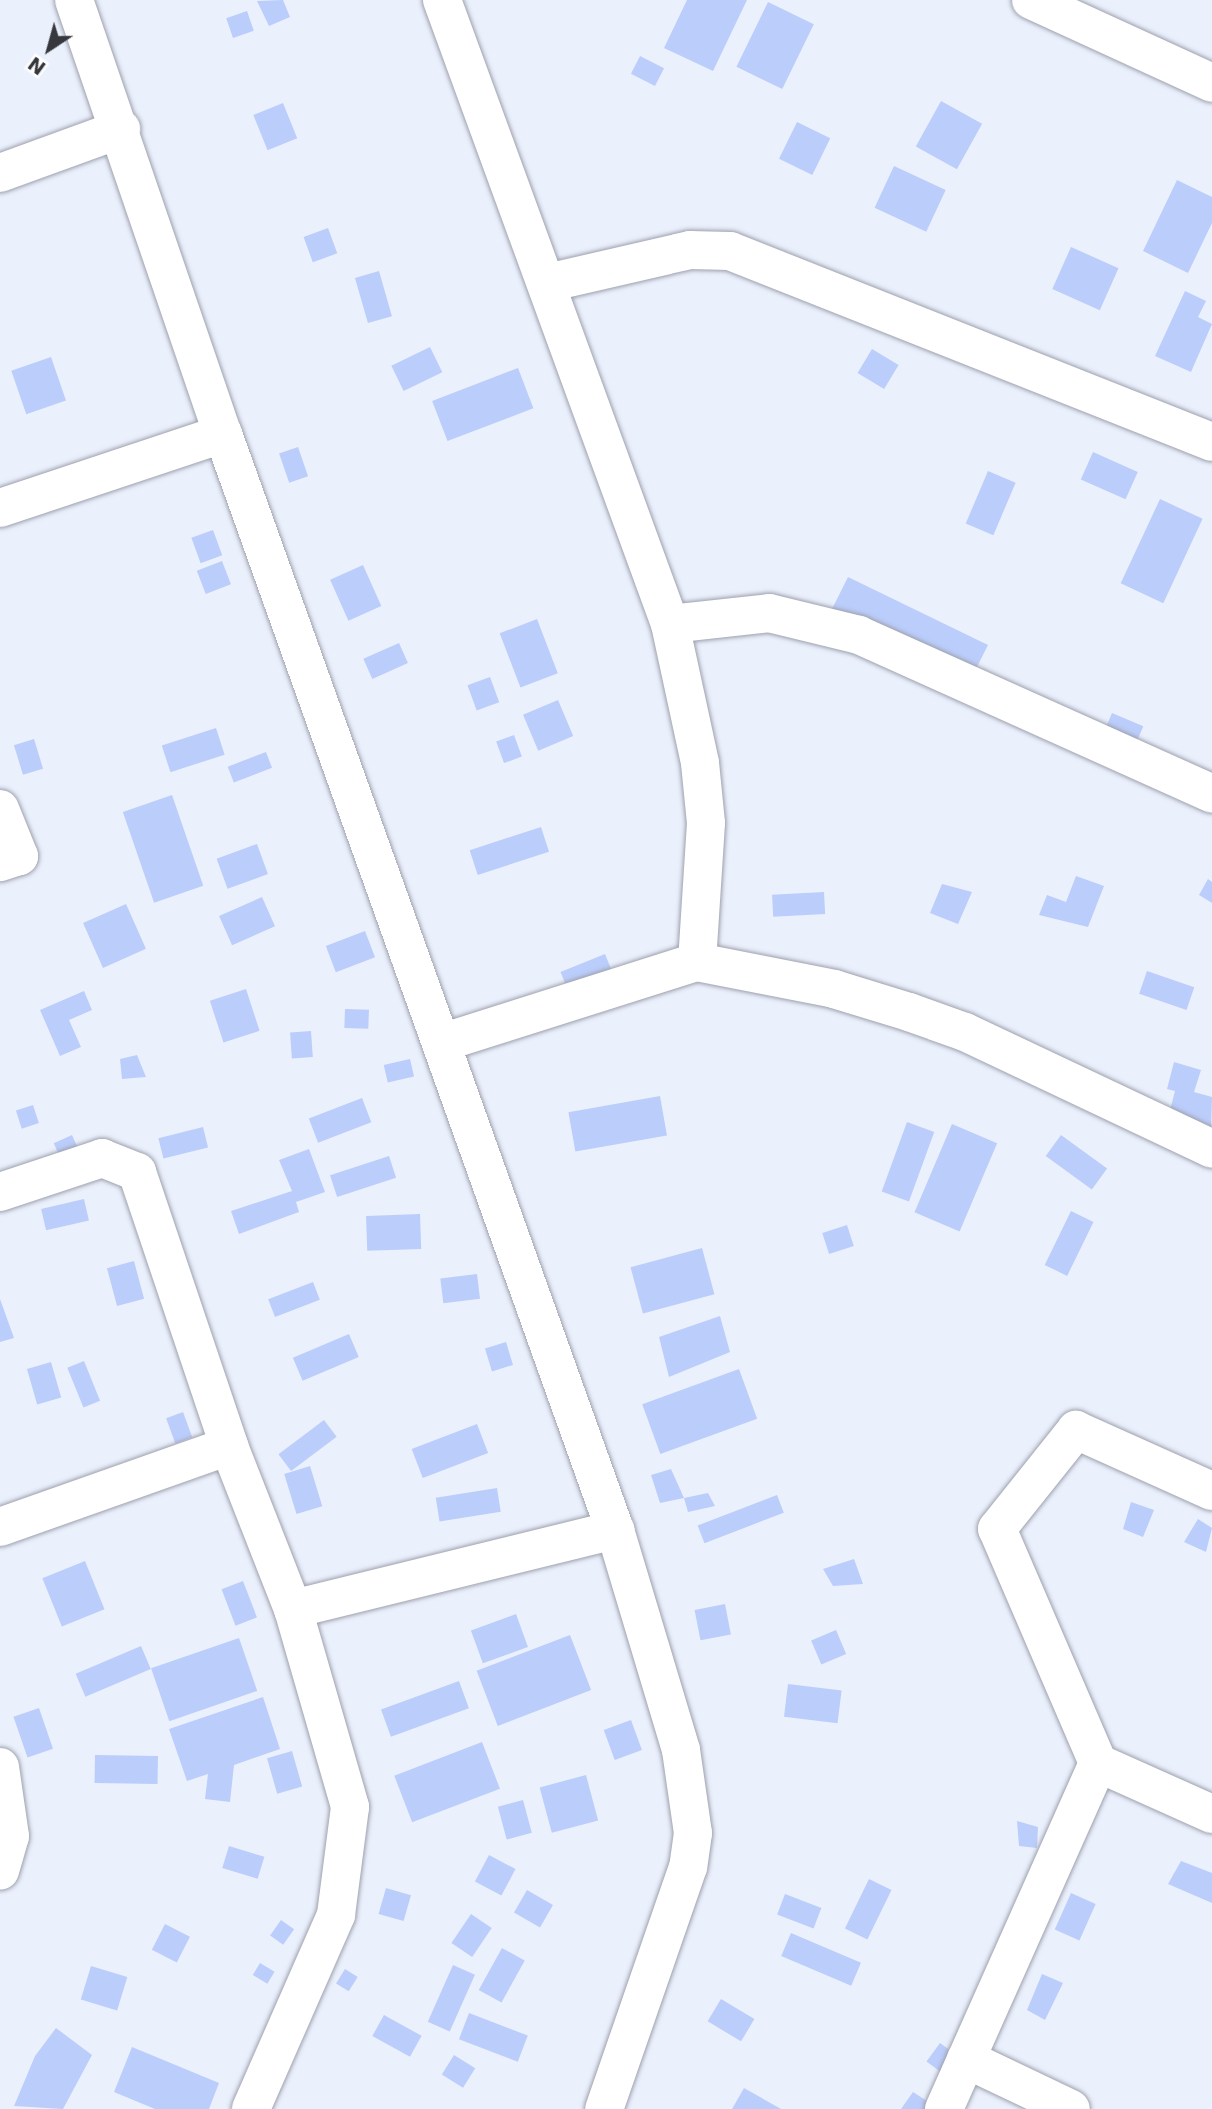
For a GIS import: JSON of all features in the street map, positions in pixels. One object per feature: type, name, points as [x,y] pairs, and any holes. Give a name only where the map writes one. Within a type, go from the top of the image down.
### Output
[{"type":"street","points":[[74,0],[121,129],[223,434],[615,1530],[681,1750],[693,1833],[688,1867],[604,2109]]},
{"type":"street","points":[[442,0],[670,624],[700,763],[706,823],[697,962]]},
{"type":"street","points":[[1031,0],[1212,83]]},
{"type":"street","points":[[0,173],[121,129]]},
{"type":"street","points":[[547,283],[690,250],[730,251],[1212,442]]},
{"type":"street","points":[[0,508],[223,434]]},
{"type":"street","points":[[670,624],[769,613],[859,635],[1212,794]]},
{"type":"street","points":[[0,809],[19,856],[0,862]]},
{"type":"street","points":[[441,1043],[697,962],[834,989],[954,1028],[1212,1149]]},
{"type":"street","points":[[0,1192],[102,1158],[137,1172],[229,1447],[293,1609],[351,1807],[336,1915],[251,2109]]},
{"type":"street","points":[[1212,1491],[1076,1430],[997,1529],[1098,1763],[1212,1814]]},
{"type":"street","points":[[0,1527],[229,1447]]},
{"type":"street","points":[[293,1609],[615,1530]]},
{"type":"street","points":[[944,2109],[1098,1763]]},
{"type":"street","points":[[0,1767],[10,1836],[0,1871]]},
{"type":"street","points":[[966,2059],[1072,2109]]},
{"type":"building","points":[[283,0],[290,17],[269,26],[257,1]]},
{"type":"building","points":[[687,0],[747,0],[713,71],[664,48]]},
{"type":"building","points":[[768,2],[814,24],[782,89],[736,67]]},
{"type":"building","points":[[247,11],[254,31],[233,38],[226,18]]},
{"type":"building","points":[[640,56],[664,68],[655,86],[631,74]]},
{"type":"building","points":[[941,101],[982,124],[957,169],[916,146]]},
{"type":"building","points":[[283,103],[297,138],[268,150],[253,115]]},
{"type":"building","points":[[797,122],[830,138],[812,175],[779,159]]},
{"type":"building","points":[[894,166],[946,190],[926,232],[875,208]]},
{"type":"building","points":[[1177,180],[1212,197],[1212,223],[1188,273],[1143,251]]},
{"type":"building","points":[[328,228],[337,253],[313,262],[304,237]]},
{"type":"building","points":[[1071,247],[1119,268],[1100,310],[1052,289]]},
{"type":"building","points":[[379,271],[392,316],[368,323],[355,278]]},
{"type":"building","points":[[1185,291],[1206,301],[1198,317],[1212,324],[1191,372],[1155,356]]},
{"type":"building","points":[[430,347],[442,372],[404,391],[391,366]]},
{"type":"building","points":[[872,349],[899,365],[884,389],[858,373]]},
{"type":"building","points":[[51,357],[66,400],[26,414],[11,371]]},
{"type":"building","points":[[518,368],[533,408],[448,441],[432,401]]},
{"type":"building","points":[[298,447],[308,476],[289,483],[279,454]]},
{"type":"building","points":[[1093,452],[1138,472],[1126,499],[1081,479]]},
{"type":"building","points":[[988,471],[1016,483],[993,535],[966,523]]},
{"type":"building","points":[[1160,499],[1203,519],[1163,603],[1121,583]]},
{"type":"building","points":[[213,530],[222,555],[201,563],[191,538]]},
{"type":"building","points":[[222,561],[231,584],[206,594],[197,571]]},
{"type":"building","points":[[363,565],[381,606],[348,621],[330,580]]},
{"type":"building","points":[[848,577],[988,645],[975,671],[831,611]]},
{"type":"building","points":[[537,619],[558,673],[520,687],[500,633]]},
{"type":"building","points":[[399,643],[408,663],[372,679],[363,659]]},
{"type":"building","points":[[490,677],[499,702],[477,711],[467,685]]},
{"type":"building","points":[[558,700],[573,736],[538,751],[523,715]]},
{"type":"building","points":[[1112,713],[1143,726],[1132,753],[1101,740]]},
{"type":"building","points":[[216,728],[225,755],[170,772],[162,746]]},
{"type":"building","points":[[514,735],[522,757],[504,763],[496,741]]},
{"type":"building","points":[[34,739],[43,769],[23,775],[14,745]]},
{"type":"building","points":[[266,752],[272,768],[234,783],[228,767]]},
{"type":"building","points":[[172,795],[203,886],[154,903],[123,812]]},
{"type":"building","points":[[541,827],[549,852],[478,875],[470,850]]},
{"type":"building","points":[[257,844],[268,874],[228,889],[217,859]]},
{"type":"building","points":[[1076,876],[1104,886],[1088,927],[1039,915],[1047,895],[1066,902]]},
{"type":"building","points":[[1208,879],[1212,882],[1212,903],[1199,895]]},
{"type":"building","points":[[942,884],[972,892],[958,924],[930,913]]},
{"type":"building","points":[[824,892],[825,914],[773,917],[772,895]]},
{"type":"building","points":[[262,897],[275,926],[232,945],[219,916]]},
{"type":"building","points":[[126,904],[146,949],[103,968],[83,923]]},
{"type":"building","points":[[365,931],[375,957],[336,972],[326,946]]},
{"type":"building","points":[[605,954],[614,976],[569,994],[560,972]]},
{"type":"building","points":[[1147,971],[1194,987],[1186,1010],[1139,994]]},
{"type":"building","points":[[246,989],[260,1031],[223,1043],[210,1001]]},
{"type":"building","points":[[84,991],[92,1010],[69,1020],[81,1047],[60,1056],[40,1010]]},
{"type":"building","points":[[345,1009],[369,1010],[368,1029],[344,1028]]},
{"type":"building","points":[[311,1031],[313,1057],[292,1058],[290,1032]]},
{"type":"building","points":[[137,1055],[146,1077],[122,1079],[120,1059]]},
{"type":"building","points":[[410,1059],[414,1077],[388,1083],[384,1065]]},
{"type":"building","points":[[1174,1062],[1201,1070],[1194,1092],[1212,1097],[1211,1130],[1168,1118],[1175,1091],[1167,1089]]},
{"type":"building","points":[[660,1096],[667,1135],[575,1152],[568,1112]]},
{"type":"building","points":[[362,1098],[371,1122],[318,1143],[309,1118]]},
{"type":"building","points":[[33,1105],[39,1123],[22,1129],[16,1111]]},
{"type":"building","points":[[907,1122],[934,1132],[909,1201],[882,1192]]},
{"type":"building","points":[[952,1124],[997,1143],[960,1232],[914,1212]]},
{"type":"building","points":[[203,1127],[208,1147],[163,1159],[158,1138]]},
{"type":"building","points":[[72,1135],[81,1155],[63,1163],[54,1143]]},
{"type":"building","points":[[1061,1135],[1107,1169],[1092,1190],[1046,1156]]},
{"type":"building","points":[[309,1149],[325,1192],[296,1202],[299,1212],[239,1234],[231,1211],[292,1191],[279,1160]]},
{"type":"building","points":[[389,1156],[396,1178],[337,1197],[330,1175]]},
{"type":"building","points":[[84,1199],[89,1220],[46,1230],[41,1209]]},
{"type":"building","points":[[1071,1211],[1093,1222],[1067,1276],[1045,1265]]},
{"type":"building","points":[[420,1214],[421,1249],[367,1251],[366,1216]]},
{"type":"building","points":[[847,1225],[854,1246],[829,1254],[822,1233]]},
{"type":"building","points":[[702,1248],[714,1294],[643,1314],[631,1267]]},
{"type":"building","points":[[134,1261],[144,1299],[117,1306],[107,1268]]},
{"type":"building","points":[[477,1274],[480,1299],[443,1303],[440,1279]]},
{"type":"building","points":[[313,1282],[320,1300],[275,1317],[268,1299]]},
{"type":"building","points":[[0,1299],[14,1338],[0,1342]]},
{"type":"building","points":[[720,1316],[730,1352],[669,1377],[659,1337]]},
{"type":"building","points":[[349,1334],[359,1357],[303,1381],[293,1358]]},
{"type":"building","points":[[506,1342],[513,1365],[492,1371],[485,1348]]},
{"type":"building","points":[[84,1361],[100,1401],[83,1408],[67,1368]]},
{"type":"building","points":[[51,1362],[61,1398],[37,1404],[27,1369]]},
{"type":"building","points":[[739,1369],[757,1419],[660,1454],[642,1404]]},
{"type":"building","points":[[183,1412],[192,1437],[175,1444],[166,1418]]},
{"type":"building","points":[[324,1420],[337,1437],[291,1471],[278,1454]]},
{"type":"building","points":[[477,1424],[488,1453],[423,1478],[412,1449]]},
{"type":"building","points":[[310,1466],[322,1506],[296,1514],[284,1474]]},
{"type":"building","points":[[671,1469],[684,1498],[660,1503],[651,1475]]},
{"type":"building","points":[[497,1488],[501,1512],[440,1521],[436,1498]]},
{"type":"building","points":[[708,1493],[715,1506],[688,1512],[684,1498]]},
{"type":"building","points":[[777,1495],[784,1513],[704,1543],[698,1525]]},
{"type":"building","points":[[1131,1502],[1154,1510],[1143,1537],[1123,1529]]},
{"type":"building","points":[[1198,1519],[1212,1528],[1206,1552],[1184,1542]]},
{"type":"building","points":[[854,1559],[863,1584],[833,1586],[823,1569]]},
{"type":"building","points":[[85,1561],[104,1609],[62,1626],[42,1578]]},
{"type":"building","points":[[243,1581],[257,1617],[236,1626],[222,1589]]},
{"type":"building","points":[[725,1604],[731,1634],[700,1640],[695,1610]]},
{"type":"building","points":[[516,1614],[528,1647],[483,1663],[471,1630]]},
{"type":"building","points":[[836,1630],[846,1654],[821,1664],[811,1641]]},
{"type":"building","points":[[570,1635],[591,1690],[498,1726],[477,1671]]},
{"type":"building","points":[[239,1638],[257,1691],[169,1721],[151,1668]]},
{"type":"building","points":[[141,1646],[151,1669],[85,1697],[76,1674]]},
{"type":"building","points":[[459,1681],[469,1708],[391,1737],[381,1709]]},
{"type":"building","points":[[788,1684],[842,1691],[838,1723],[784,1717]]},
{"type":"building","points":[[263,1697],[280,1749],[234,1765],[230,1802],[205,1799],[208,1774],[187,1781],[169,1729]]},
{"type":"building","points":[[39,1708],[53,1749],[27,1757],[13,1717]]},
{"type":"building","points":[[631,1720],[642,1750],[615,1760],[604,1730]]},
{"type":"building","points":[[482,1742],[500,1789],[412,1822],[394,1776]]},
{"type":"building","points":[[292,1751],[302,1787],[277,1794],[267,1758]]},
{"type":"building","points":[[95,1755],[158,1756],[158,1784],[95,1783]]},
{"type":"building","points":[[586,1775],[598,1820],[552,1833],[540,1787]]},
{"type":"building","points":[[523,1800],[532,1833],[507,1840],[498,1807]]},
{"type":"building","points":[[1017,1821],[1038,1827],[1037,1848],[1019,1846]]},
{"type":"building","points":[[229,1846],[264,1857],[258,1879],[222,1868]]},
{"type":"building","points":[[489,1855],[515,1869],[501,1896],[475,1881]]},
{"type":"building","points":[[1181,1861],[1212,1873],[1212,1903],[1168,1884]]},
{"type":"building","points":[[869,1879],[891,1890],[867,1939],[845,1928]]},
{"type":"building","points":[[386,1888],[411,1895],[404,1921],[379,1914]]},
{"type":"building","points":[[527,1890],[553,1905],[540,1928],[514,1913]]},
{"type":"building","points":[[1071,1893],[1096,1904],[1079,1941],[1055,1930]]},
{"type":"building","points":[[785,1894],[821,1908],[814,1929],[777,1915]]},
{"type":"building","points":[[471,1914],[492,1928],[472,1957],[451,1943]]},
{"type":"building","points":[[281,1920],[294,1929],[283,1945],[270,1936]]},
{"type":"building","points":[[165,1924],[190,1937],[177,1963],[152,1950]]},
{"type":"building","points":[[791,1933],[861,1963],[851,1986],[781,1956]]},
{"type":"building","points":[[502,1948],[525,1961],[501,2003],[479,1990]]},
{"type":"building","points":[[260,1963],[275,1972],[267,1984],[253,1975]]},
{"type":"building","points":[[453,1965],[475,1975],[450,2031],[428,2022]]},
{"type":"building","points":[[91,1966],[127,1977],[117,2011],[81,1999]]},
{"type":"building","points":[[345,1969],[358,1977],[349,1991],[336,1983]]},
{"type":"building","points":[[1042,1974],[1063,1983],[1045,2020],[1027,2010]]},
{"type":"building","points":[[721,1999],[754,2019],[741,2041],[708,2021]]},
{"type":"building","points":[[469,2013],[528,2036],[518,2062],[459,2039]]},
{"type":"building","points":[[384,2015],[422,2036],[410,2057],[372,2036]]},
{"type":"building","points":[[56,2028],[92,2055],[63,2109],[14,2106],[35,2056]]},
{"type":"building","points":[[940,2043],[955,2054],[942,2073],[926,2062]]},
{"type":"building","points":[[132,2047],[219,2083],[209,2109],[155,2109],[114,2092]]},
{"type":"building","points":[[454,2055],[475,2068],[463,2088],[442,2075]]},
{"type":"building","points":[[744,2088],[781,2109],[732,2109]]},
{"type":"building","points":[[913,2092],[930,2103],[926,2109],[901,2109]]}]
